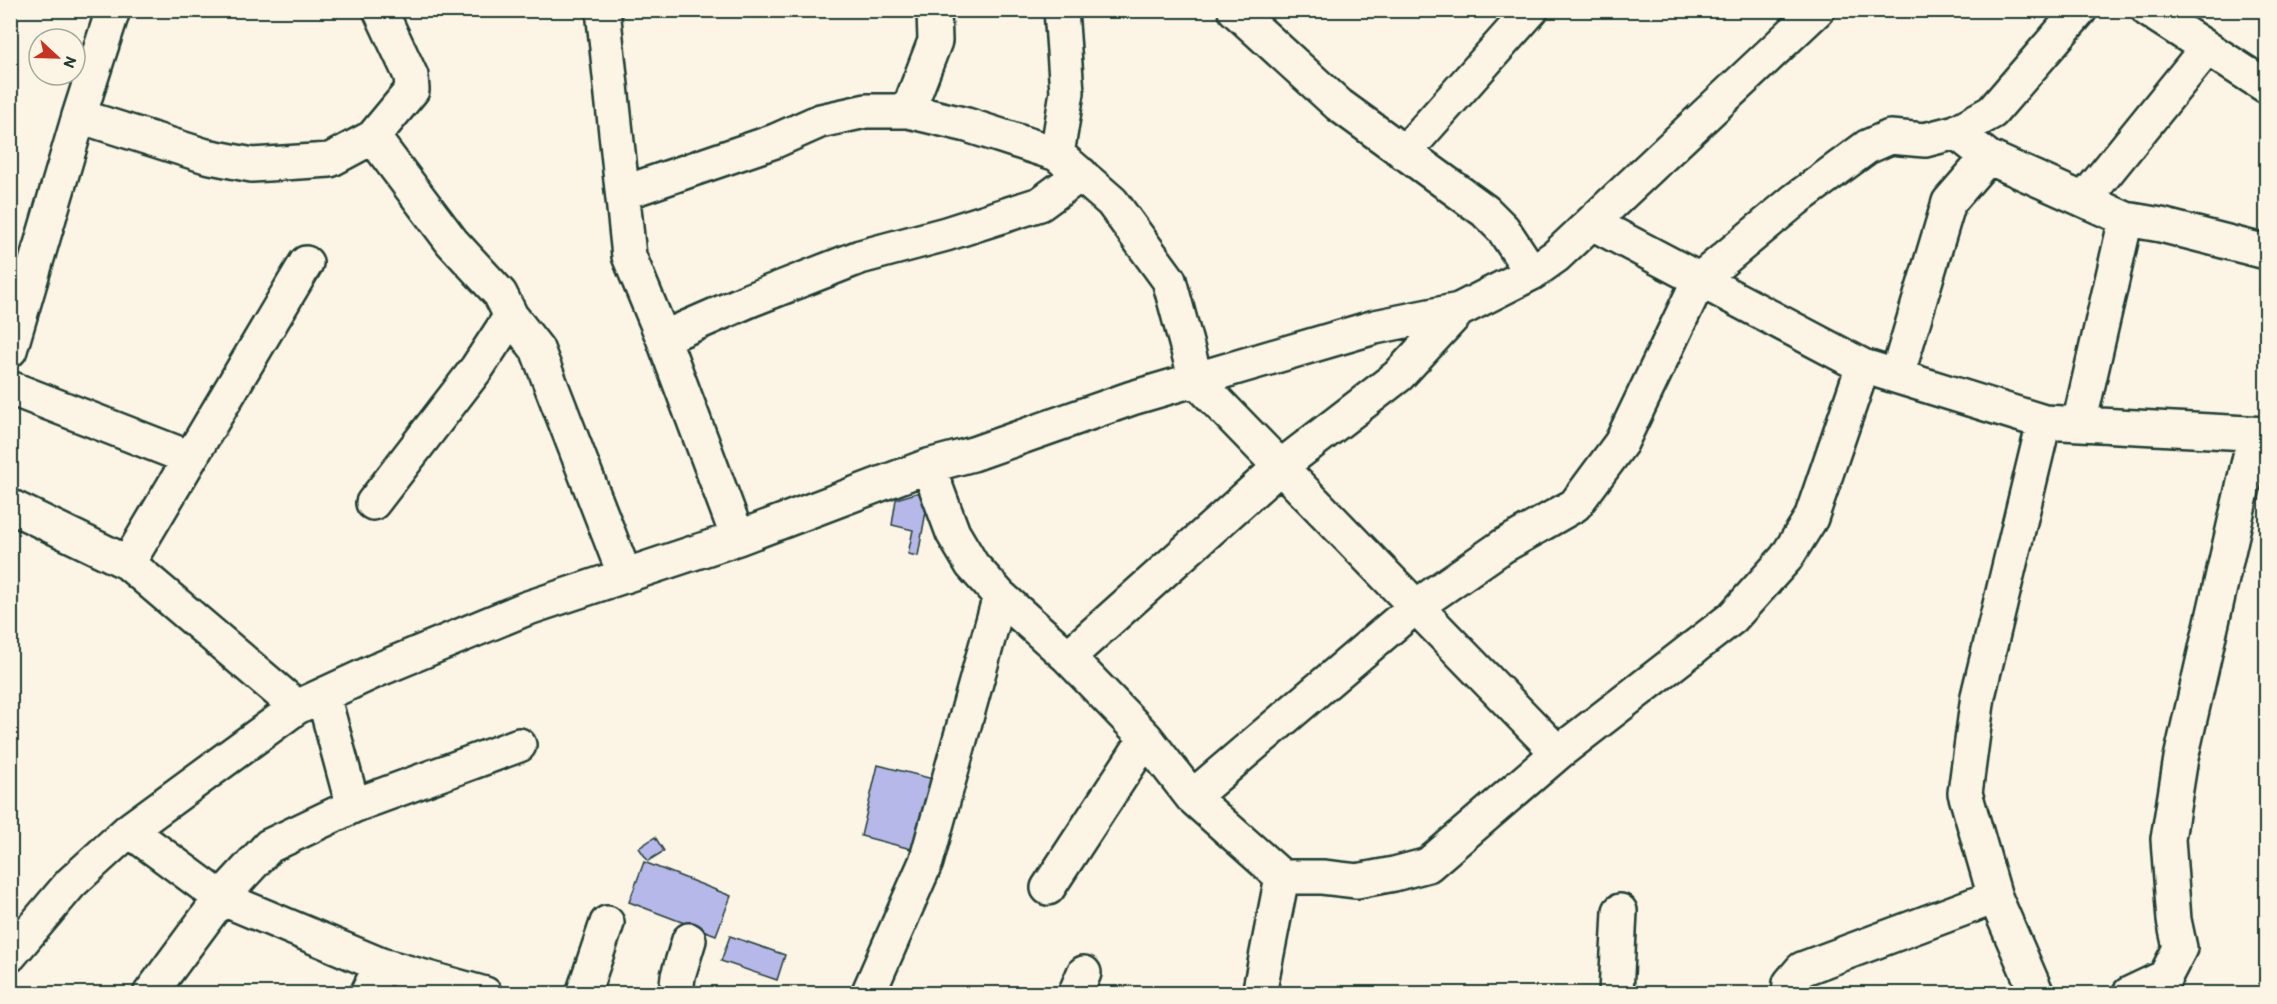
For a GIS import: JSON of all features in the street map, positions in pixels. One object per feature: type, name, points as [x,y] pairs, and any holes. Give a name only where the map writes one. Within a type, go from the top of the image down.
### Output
[{"type":"street","points":[[10,350],[79,116],[113,10]]},
{"type":"street","points":[[79,116],[206,156],[252,165],[330,160],[373,137],[412,90],[411,76],[380,10]]},
{"type":"street","points":[[908,111],[935,41],[934,10]]},
{"type":"street","points":[[663,338],[750,300],[860,257],[946,234],[1040,204],[1069,164],[1061,10]]},
{"type":"street","points":[[1404,153],[1531,10]]},
{"type":"street","points":[[10,955],[70,883],[129,830],[310,701],[375,671],[525,609],[738,538],[928,466],[973,454],[1132,398],[1375,327],[1459,310],[1532,273],[1592,223],[1817,10]]},
{"type":"street","points":[[1192,797],[1415,607],[1503,546],[1575,506],[1621,442],[1699,280],[1796,200],[1867,147],[1890,137],[1925,140],[1956,132],[1992,112],[2080,10]]},
{"type":"street","points":[[2148,10],[2266,86]]},
{"type":"street","points":[[608,12],[629,256],[663,338],[738,538]]},
{"type":"street","points":[[1253,16],[1339,105],[1485,211],[1503,229],[1532,273]]},
{"type":"street","points":[[2084,200],[2207,48]]},
{"type":"street","points":[[623,193],[775,141],[820,121],[866,111],[908,111],[967,124],[1069,164],[1112,202],[1169,280],[1196,380],[1558,753]]},
{"type":"street","points":[[1956,132],[1988,157],[2126,219],[2161,225],[2266,252]]},
{"type":"street","points":[[373,137],[452,242],[500,294],[512,316],[537,349],[625,576]]},
{"type":"street","points":[[1897,376],[1949,202],[1988,157]]},
{"type":"street","points":[[2079,424],[2126,219]]},
{"type":"street","points":[[1592,223],[1863,366],[2044,422],[2261,434],[2181,758],[2168,839],[2174,920],[2180,948],[2165,977],[2129,993]]},
{"type":"street","points":[[128,563],[306,263]]},
{"type":"street","points":[[1068,657],[1280,467],[1398,376],[1459,310]]},
{"type":"street","points":[[373,502],[477,368],[512,316]]},
{"type":"street","points":[[928,466],[952,534],[972,565],[1000,596],[1068,657],[1146,738],[1192,797],[1282,877],[1322,877],[1357,881],[1428,865],[1558,753],[1732,618],[1786,558],[1811,518],[1863,366]]},
{"type":"street","points":[[10,388],[190,458]]},
{"type":"street","points":[[2037,993],[1995,897],[1965,793],[1978,696],[2044,422]]},
{"type":"street","points":[[10,506],[128,563],[310,701],[353,806]]},
{"type":"street","points":[[868,993],[926,861],[1000,596]]},
{"type":"street","points":[[1048,888],[1146,738]]},
{"type":"street","points":[[150,993],[221,898],[269,846],[353,806],[519,745]]},
{"type":"street","points":[[129,830],[221,898],[374,979],[485,993]]},
{"type":"street","points":[[1259,993],[1282,877]]},
{"type":"street","points":[[1789,993],[1790,983],[1802,969],[1995,897]]},
{"type":"street","points":[[1616,993],[1620,911]]},
{"type":"street","points":[[583,993],[607,923]]},
{"type":"street","points":[[676,993],[678,976],[689,940]]},
{"type":"building","points":[[930,489],[918,556],[908,554],[913,530],[892,525],[896,499]]},
{"type":"building","points":[[878,765],[937,780],[919,851],[861,836]]},
{"type":"building","points":[[655,837],[664,851],[648,861],[639,848]]},
{"type":"building","points":[[644,862],[731,896],[716,935],[629,902]]},
{"type":"building","points":[[730,936],[785,955],[777,980],[721,961]]}]
